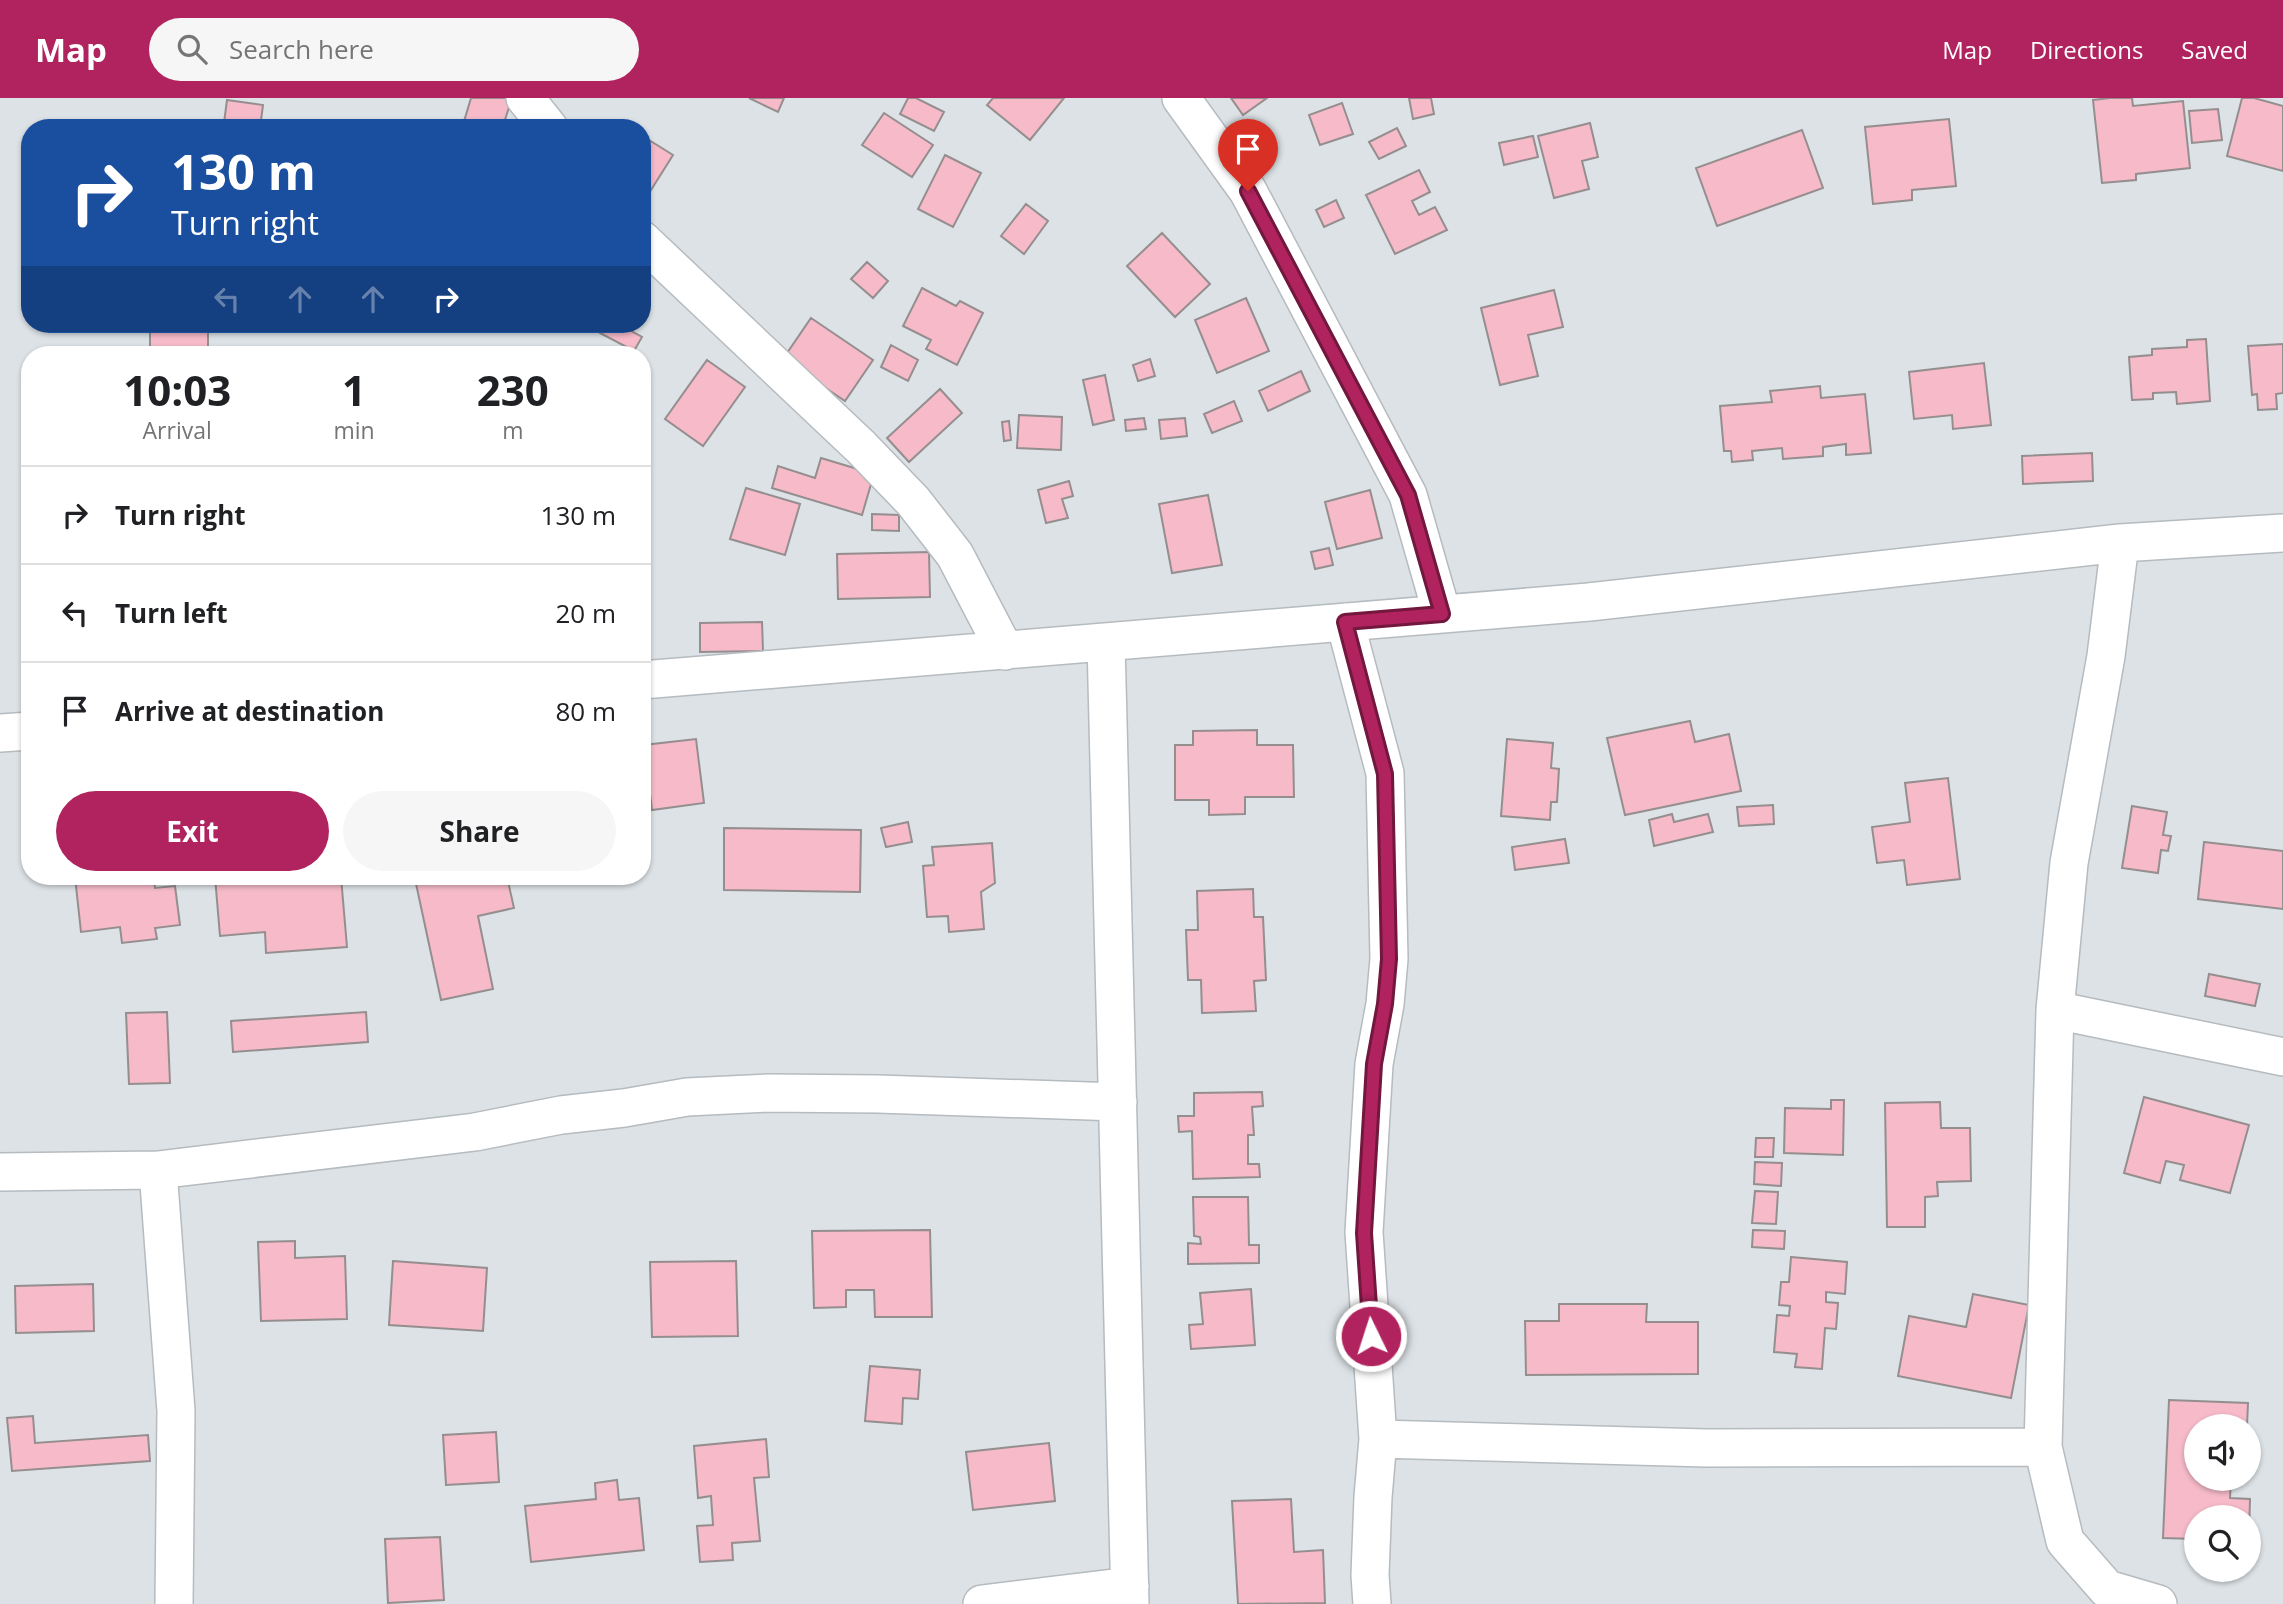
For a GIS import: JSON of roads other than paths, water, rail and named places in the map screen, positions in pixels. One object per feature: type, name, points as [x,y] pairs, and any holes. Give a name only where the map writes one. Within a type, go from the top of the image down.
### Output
[{"type":"street","points":[[525,98],[542,119]]},
{"type":"street","points":[[1181,98],[1248,191],[1408,495],[1442,614]]},
{"type":"street","points":[[651,248],[852,437],[913,501],[955,555],[1005,650]]},
{"type":"street","points":[[651,679],[1589,602],[2120,543],[2283,533]]},
{"type":"street","points":[[2120,543],[2106,656],[2070,863],[2055,1010],[2043,1447],[2065,1541],[2107,1589],[2158,1604]]},
{"type":"street","points":[[1345,622],[1385,774],[1389,959],[1385,1004],[1374,1064],[1364,1233],[1378,1439],[1370,1574],[1372,1604]]},
{"type":"street","points":[[982,1604],[1130,1595],[1106,642]]},
{"type":"street","points":[[0,733],[21,732]]},
{"type":"street","points":[[2055,1010],[2283,1056]]},
{"type":"street","points":[[0,1172],[158,1170],[463,1134],[561,1115],[687,1097],[768,1093],[878,1094],[1118,1102]]},
{"type":"street","points":[[158,1170],[176,1411],[174,1604]]},
{"type":"street","points":[[1378,1439],[1706,1448],[2043,1447]]}]
